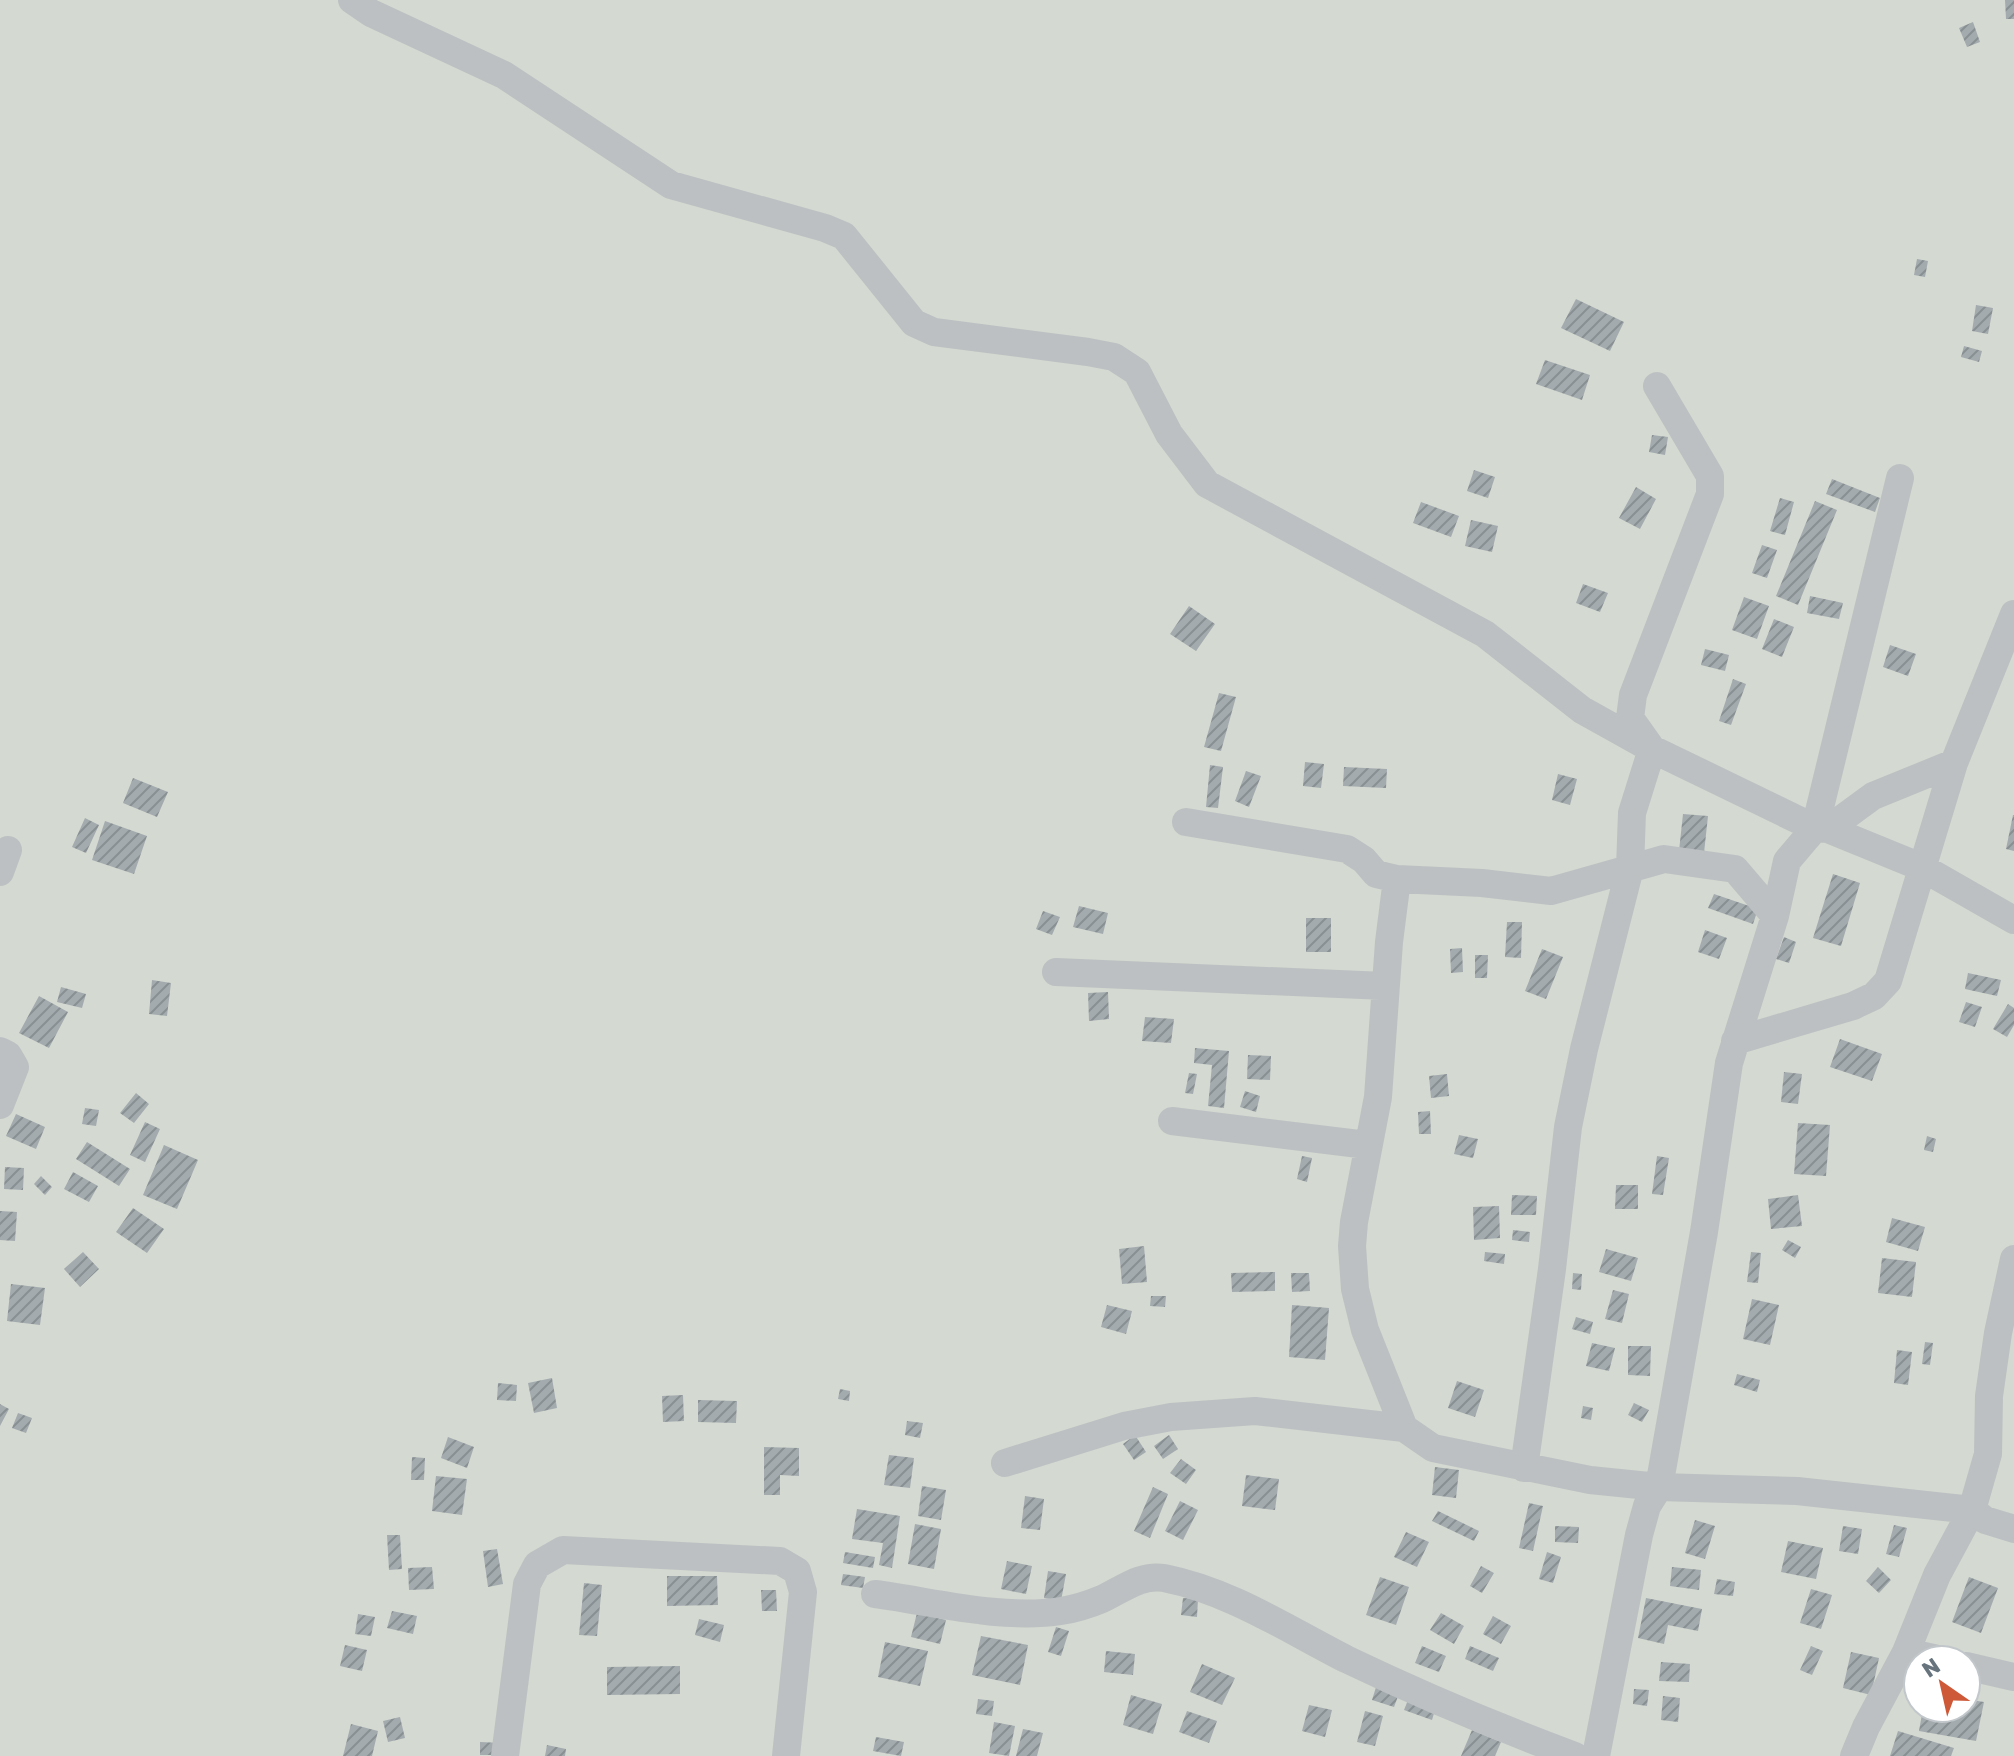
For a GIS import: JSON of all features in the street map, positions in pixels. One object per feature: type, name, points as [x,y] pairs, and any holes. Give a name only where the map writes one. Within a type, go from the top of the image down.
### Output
[{"type":"street","points":[[352,0],[371,13],[504,75],[671,185],[844,236],[914,323],[934,332],[1114,357],[1137,372],[1169,434],[1207,484],[1485,634],[1582,710],[1652,749],[1821,828],[1921,867],[2014,920]]},
{"type":"street","points":[[1652,749],[1630,718],[1633,695],[1710,494],[1710,476],[1657,386]]},
{"type":"street","points":[[1821,828],[1900,478]]},
{"type":"street","points":[[1735,1041],[1853,1006],[1874,996],[1888,981],[1954,763],[2014,614]]},
{"type":"street","points":[[1524,1468],[1568,1127],[1584,1049],[1630,868],[1632,813],[1652,749]]},
{"type":"street","points":[[1596,1756],[1639,1535],[1647,1506],[1659,1487],[1704,1232],[1729,1063],[1775,916],[1787,861],[1821,828],[1873,796],[1954,763]]},
{"type":"street","points":[[1186,822],[1347,849],[1364,860],[1376,874],[1397,879],[1482,883],[1551,891],[1664,859],[1735,869],[1775,916]]},
{"type":"street","points":[[1397,879],[1385,986],[1378,1097],[1354,1222],[1355,1289],[1365,1330],[1404,1428]]},
{"type":"street","points":[[1056,972],[1385,986]]},
{"type":"street","points":[[0,1051],[8,1055],[15,1067],[0,1105]]},
{"type":"street","points":[[1172,1121],[1367,1145]]},
{"type":"street","points":[[1909,1644],[1937,1575],[1972,1510],[1988,1454],[1989,1396],[2014,1259]]},
{"type":"street","points":[[1005,1463],[1124,1426],[1171,1417],[1255,1411],[1404,1428],[1433,1448],[1590,1480],[1659,1487],[1797,1491],[1972,1510],[1985,1520],[2014,1529]]},
{"type":"street","points":[[505,1756],[527,1584],[537,1565],[563,1550],[780,1561],[797,1571],[803,1592],[786,1756]]},
{"type":"street","points":[[875,1594],[980,1610],[1030,1614],[1064,1611],[1103,1598],[1132,1582],[1161,1577],[1223,1596],[1347,1659],[1484,1722],[1575,1756]]},
{"type":"street","points":[[1854,1756],[1902,1660]]},
{"type":"street","points":[[1982,1670],[2014,1677]]},
{"type":"shaded area","points":[[0,0],[2014,0],[2014,1756],[0,1756]]},
{"type":"building","points":[[2005,0],[2014,0],[2014,19],[2006,19]]},
{"type":"building","points":[[1973,22],[1980,42],[1967,47],[1959,28]]},
{"type":"building","points":[[1917,259],[1928,261],[1925,277],[1914,275]]},
{"type":"building","points":[[1576,299],[1624,322],[1610,351],[1561,328]]},
{"type":"building","points":[[1976,305],[1993,308],[1988,334],[1972,331]]},
{"type":"building","points":[[1964,346],[1982,351],[1979,362],[1961,357]]},
{"type":"building","points":[[1545,360],[1590,375],[1582,400],[1536,384]]},
{"type":"building","points":[[1652,435],[1668,437],[1665,455],[1649,452]]},
{"type":"building","points":[[1474,470],[1495,477],[1488,498],[1467,491]]},
{"type":"building","points":[[1832,479],[1880,498],[1875,512],[1826,494]]},
{"type":"building","points":[[1636,487],[1656,499],[1640,529],[1619,518]]},
{"type":"building","points":[[1780,498],[1794,502],[1785,535],[1770,531]]},
{"type":"building","points":[[1815,501],[1837,510],[1798,605],[1776,596]]},
{"type":"building","points":[[1421,502],[1459,516],[1451,537],[1413,523]]},
{"type":"building","points":[[1471,520],[1498,526],[1492,552],[1465,546]]},
{"type":"building","points":[[1762,545],[1777,550],[1767,578],[1752,573]]},
{"type":"building","points":[[1583,584],[1608,593],[1600,612],[1576,603]]},
{"type":"building","points":[[1810,596],[1843,603],[1839,619],[1807,613]]},
{"type":"building","points":[[1744,597],[1769,606],[1757,639],[1732,630]]},
{"type":"building","points":[[1189,606],[1215,624],[1196,651],[1170,634]]},
{"type":"building","points":[[1774,619],[1794,627],[1782,657],[1762,649]]},
{"type":"building","points":[[1890,645],[1916,654],[1908,676],[1883,667]]},
{"type":"building","points":[[1705,649],[1729,655],[1725,671],[1701,665]]},
{"type":"building","points":[[1733,679],[1746,684],[1731,725],[1719,721]]},
{"type":"building","points":[[1219,693],[1236,697],[1221,751],[1204,747]]},
{"type":"building","points":[[1305,762],[1324,764],[1321,788],[1303,786]]},
{"type":"building","points":[[1210,765],[1223,767],[1218,808],[1206,807]]},
{"type":"building","points":[[1344,767],[1387,769],[1386,788],[1343,786]]},
{"type":"building","points":[[1246,771],[1261,776],[1249,807],[1235,801]]},
{"type":"building","points":[[1558,774],[1577,779],[1570,805],[1552,800]]},
{"type":"building","points":[[133,778],[168,792],[157,817],[123,803]]},
{"type":"building","points":[[1683,814],[1708,816],[1704,853],[1679,851]]},
{"type":"building","points":[[2014,815],[2014,851],[2006,849]]},
{"type":"building","points":[[85,818],[99,825],[86,853],[72,847]]},
{"type":"building","points":[[105,821],[147,836],[134,874],[92,860]]},
{"type":"building","points":[[1833,874],[1860,883],[1841,946],[1813,938]]},
{"type":"building","points":[[1714,894],[1758,909],[1753,924],[1708,908]]},
{"type":"building","points":[[1079,906],[1108,913],[1103,934],[1073,927]]},
{"type":"building","points":[[1043,911],[1060,917],[1052,935],[1036,929]]},
{"type":"building","points":[[1306,918],[1331,918],[1331,952],[1306,952]]},
{"type":"building","points":[[1507,922],[1522,922],[1521,958],[1505,957]]},
{"type":"building","points":[[1705,930],[1727,938],[1719,959],[1698,952]]},
{"type":"building","points":[[1784,937],[1796,942],[1789,963],[1776,959]]},
{"type":"building","points":[[1462,948],[1463,972],[1451,973],[1450,949]]},
{"type":"building","points":[[1542,949],[1563,957],[1546,999],[1525,991]]},
{"type":"building","points":[[1475,955],[1488,955],[1487,978],[1475,978]]},
{"type":"building","points":[[1968,973],[2001,980],[1997,996],[1965,989]]},
{"type":"building","points":[[152,980],[171,983],[167,1016],[149,1014]]},
{"type":"building","points":[[61,987],[86,994],[82,1008],[57,1002]]},
{"type":"building","points":[[1108,992],[1109,1019],[1089,1021],[1088,993]]},
{"type":"building","points":[[39,996],[68,1012],[49,1048],[19,1033]]},
{"type":"building","points":[[1966,1002],[1982,1007],[1975,1027],[1959,1022]]},
{"type":"building","points":[[2008,1004],[2014,1008],[2014,1025],[2007,1037],[1993,1029]]},
{"type":"building","points":[[1145,1017],[1174,1019],[1171,1043],[1142,1041]]},
{"type":"building","points":[[1840,1039],[1882,1054],[1872,1081],[1830,1067]]},
{"type":"building","points":[[1195,1048],[1229,1051],[1224,1108],[1208,1106],[1212,1065],[1194,1063]]},
{"type":"building","points":[[1248,1055],[1271,1056],[1270,1080],[1247,1079]]},
{"type":"building","points":[[1784,1072],[1802,1074],[1798,1104],[1781,1102]]},
{"type":"building","points":[[1189,1073],[1197,1074],[1193,1094],[1185,1093]]},
{"type":"building","points":[[1447,1074],[1449,1096],[1431,1098],[1429,1076]]},
{"type":"building","points":[[1245,1091],[1260,1096],[1256,1112],[1240,1107]]},
{"type":"building","points":[[136,1093],[149,1104],[134,1123],[120,1113]]},
{"type":"building","points":[[85,1108],[99,1110],[96,1126],[82,1124]]},
{"type":"building","points":[[1430,1111],[1431,1134],[1419,1134],[1418,1112]]},
{"type":"building","points":[[16,1114],[45,1127],[36,1149],[6,1136]]},
{"type":"building","points":[[145,1122],[160,1129],[145,1162],[130,1155]]},
{"type":"building","points":[[1798,1123],[1830,1125],[1826,1176],[1794,1174]]},
{"type":"building","points":[[1459,1135],[1478,1139],[1473,1158],[1454,1154]]},
{"type":"building","points":[[1927,1136],[1936,1139],[1933,1152],[1924,1150]]},
{"type":"building","points":[[87,1142],[130,1169],[119,1186],[76,1159]]},
{"type":"building","points":[[164,1145],[198,1160],[177,1209],[143,1195]]},
{"type":"building","points":[[1302,1156],[1312,1158],[1307,1182],[1297,1179]]},
{"type":"building","points":[[1657,1156],[1669,1158],[1663,1195],[1652,1194]]},
{"type":"building","points":[[5,1167],[24,1168],[23,1190],[4,1189]]},
{"type":"building","points":[[73,1172],[98,1186],[89,1202],[64,1189]]},
{"type":"building","points":[[41,1176],[52,1187],[45,1195],[34,1184]]},
{"type":"building","points":[[1616,1185],[1638,1185],[1638,1209],[1615,1209]]},
{"type":"building","points":[[1512,1195],[1537,1196],[1536,1215],[1511,1215]]},
{"type":"building","points":[[1798,1195],[1802,1226],[1771,1229],[1768,1199]]},
{"type":"building","points":[[1499,1206],[1500,1238],[1474,1240],[1473,1207]]},
{"type":"building","points":[[133,1208],[164,1229],[147,1253],[116,1232]]},
{"type":"building","points":[[0,1211],[17,1212],[15,1241],[0,1240]]},
{"type":"building","points":[[1892,1218],[1925,1227],[1918,1251],[1886,1242]]},
{"type":"building","points":[[1513,1230],[1530,1232],[1529,1242],[1512,1240]]},
{"type":"building","points":[[1788,1240],[1801,1247],[1795,1258],[1782,1250]]},
{"type":"building","points":[[1144,1246],[1147,1282],[1122,1284],[1119,1249]]},
{"type":"building","points":[[1606,1249],[1638,1258],[1631,1281],[1599,1272]]},
{"type":"building","points":[[83,1252],[99,1269],[80,1287],[64,1269]]},
{"type":"building","points":[[1485,1252],[1505,1254],[1504,1264],[1484,1261]]},
{"type":"building","points":[[1751,1252],[1761,1253],[1758,1283],[1747,1282]]},
{"type":"building","points":[[1882,1258],[1916,1262],[1912,1297],[1878,1293]]},
{"type":"building","points":[[1275,1272],[1275,1291],[1232,1292],[1231,1273]]},
{"type":"building","points":[[1291,1273],[1309,1273],[1310,1291],[1292,1292]]},
{"type":"building","points":[[1573,1273],[1582,1274],[1581,1290],[1572,1289]]},
{"type":"building","points":[[11,1284],[45,1288],[40,1325],[7,1321]]},
{"type":"building","points":[[1613,1290],[1629,1294],[1622,1323],[1605,1319]]},
{"type":"building","points":[[1151,1296],[1166,1296],[1165,1307],[1150,1306]]},
{"type":"building","points":[[1752,1299],[1779,1305],[1770,1345],[1743,1339]]},
{"type":"building","points":[[1107,1305],[1132,1311],[1126,1334],[1101,1327]]},
{"type":"building","points":[[1292,1305],[1329,1308],[1325,1360],[1289,1357]]},
{"type":"building","points":[[1576,1317],[1593,1322],[1590,1334],[1572,1329]]},
{"type":"building","points":[[1925,1342],[1933,1343],[1930,1365],[1922,1364]]},
{"type":"building","points":[[1592,1343],[1615,1348],[1609,1371],[1586,1366]]},
{"type":"building","points":[[1628,1346],[1651,1346],[1650,1376],[1628,1375]]},
{"type":"building","points":[[1897,1350],[1912,1352],[1908,1385],[1894,1383]]},
{"type":"building","points":[[1737,1374],[1760,1380],[1757,1392],[1734,1385]]},
{"type":"building","points":[[552,1378],[557,1408],[534,1413],[528,1383]]},
{"type":"building","points":[[1457,1381],[1484,1390],[1475,1417],[1448,1408]]},
{"type":"building","points":[[498,1383],[517,1385],[516,1401],[497,1400]]},
{"type":"building","points":[[840,1389],[850,1391],[849,1401],[838,1399]]},
{"type":"building","points":[[683,1395],[684,1421],[663,1422],[662,1396]]},
{"type":"building","points":[[698,1400],[737,1401],[736,1423],[698,1422]]},
{"type":"building","points":[[1634,1403],[1649,1410],[1642,1422],[1628,1415]]},
{"type":"building","points":[[0,1404],[9,1409],[0,1426]]},
{"type":"building","points":[[1583,1406],[1593,1408],[1591,1420],[1581,1418]]},
{"type":"building","points":[[18,1413],[32,1418],[26,1433],[12,1428]]},
{"type":"building","points":[[907,1421],[923,1423],[920,1438],[905,1435]]},
{"type":"building","points":[[1135,1435],[1146,1452],[1134,1460],[1123,1444]]},
{"type":"building","points":[[1169,1435],[1178,1449],[1163,1459],[1154,1446]]},
{"type":"building","points":[[448,1437],[474,1447],[467,1468],[441,1458]]},
{"type":"building","points":[[764,1447],[799,1448],[799,1476],[780,1475],[780,1495],[764,1495]]},
{"type":"building","points":[[889,1455],[914,1458],[910,1488],[884,1485]]},
{"type":"building","points":[[412,1457],[425,1458],[424,1480],[411,1480]]},
{"type":"building","points":[[1181,1459],[1196,1470],[1186,1484],[1170,1473]]},
{"type":"building","points":[[1435,1467],[1459,1470],[1456,1498],[1432,1495]]},
{"type":"building","points":[[1246,1475],[1279,1479],[1275,1510],[1242,1506]]},
{"type":"building","points":[[436,1476],[467,1479],[462,1515],[432,1511]]},
{"type":"building","points":[[922,1486],[946,1490],[941,1520],[918,1516]]},
{"type":"building","points":[[1153,1487],[1168,1494],[1150,1538],[1134,1531]]},
{"type":"building","points":[[1025,1496],[1044,1499],[1040,1530],[1021,1528]]},
{"type":"building","points":[[1180,1501],[1198,1510],[1183,1540],[1165,1531]]},
{"type":"building","points":[[1529,1503],[1543,1506],[1533,1551],[1519,1548]]},
{"type":"building","points":[[857,1509],[900,1516],[892,1568],[879,1565],[883,1543],[852,1539]]},
{"type":"building","points":[[1438,1511],[1479,1531],[1474,1541],[1432,1521]]},
{"type":"building","points":[[1695,1520],[1715,1526],[1705,1559],[1685,1553]]},
{"type":"building","points":[[915,1524],[941,1529],[934,1569],[908,1564]]},
{"type":"building","points":[[1894,1525],[1907,1528],[1899,1557],[1886,1554]]},
{"type":"building","points":[[1555,1526],[1579,1527],[1578,1543],[1555,1542]]},
{"type":"building","points":[[1843,1526],[1862,1529],[1858,1554],[1839,1551]]},
{"type":"building","points":[[1406,1532],[1429,1542],[1417,1567],[1394,1557]]},
{"type":"building","points":[[387,1535],[400,1535],[402,1569],[389,1570]]},
{"type":"building","points":[[1788,1541],[1823,1548],[1816,1579],[1781,1572]]},
{"type":"building","points":[[497,1549],[503,1584],[488,1587],[483,1551]]},
{"type":"building","points":[[845,1552],[875,1557],[873,1568],[843,1563]]},
{"type":"building","points":[[1547,1552],[1561,1557],[1553,1583],[1539,1579]]},
{"type":"building","points":[[1007,1561],[1032,1566],[1026,1594],[1001,1589]]},
{"type":"building","points":[[1481,1566],[1494,1573],[1482,1593],[1470,1586]]},
{"type":"building","points":[[432,1567],[434,1589],[409,1590],[408,1568]]},
{"type":"building","points":[[1672,1567],[1701,1570],[1699,1590],[1670,1586]]},
{"type":"building","points":[[1878,1567],[1891,1580],[1879,1593],[1866,1581]]},
{"type":"building","points":[[1048,1571],[1066,1574],[1061,1601],[1044,1598]]},
{"type":"building","points":[[843,1574],[865,1577],[863,1588],[841,1585]]},
{"type":"building","points":[[667,1576],[717,1576],[718,1605],[667,1606]]},
{"type":"building","points":[[1380,1577],[1409,1587],[1396,1625],[1366,1615]]},
{"type":"building","points":[[1969,1577],[1998,1588],[1981,1633],[1952,1622]]},
{"type":"building","points":[[1717,1579],[1735,1582],[1733,1596],[1714,1594]]},
{"type":"building","points":[[584,1583],[602,1585],[597,1636],[579,1635]]},
{"type":"building","points":[[1811,1589],[1832,1595],[1821,1629],[1800,1623]]},
{"type":"building","points":[[761,1590],[776,1590],[777,1611],[762,1611]]},
{"type":"building","points":[[1183,1598],[1198,1599],[1197,1617],[1181,1615]]},
{"type":"building","points":[[1646,1598],[1702,1609],[1698,1631],[1668,1625],[1664,1644],[1638,1638]]},
{"type":"building","points":[[392,1611],[417,1616],[413,1634],[387,1628]]},
{"type":"building","points":[[917,1613],[946,1620],[940,1644],[911,1637]]},
{"type":"building","points":[[1441,1613],[1464,1626],[1454,1644],[1430,1630]]},
{"type":"building","points":[[358,1614],[375,1617],[371,1636],[355,1634]]},
{"type":"building","points":[[1493,1616],[1511,1626],[1501,1644],[1483,1634]]},
{"type":"building","points":[[699,1619],[724,1625],[720,1642],[695,1635]]},
{"type":"building","points":[[1056,1627],[1069,1631],[1061,1656],[1048,1652]]},
{"type":"building","points":[[981,1636],[1028,1645],[1020,1685],[972,1675]]},
{"type":"building","points":[[885,1642],[928,1651],[920,1686],[878,1677]]},
{"type":"building","points":[[345,1645],[367,1650],[362,1671],[340,1666]]},
{"type":"building","points":[[1422,1646],[1446,1656],[1439,1672],[1415,1663]]},
{"type":"building","points":[[1470,1646],[1499,1658],[1493,1671],[1465,1659]]},
{"type":"building","points":[[1811,1646],[1823,1651],[1812,1675],[1800,1670]]},
{"type":"building","points":[[1106,1651],[1135,1654],[1133,1675],[1104,1672]]},
{"type":"building","points":[[1851,1652],[1879,1658],[1871,1695],[1843,1688]]},
{"type":"building","points":[[1661,1662],[1690,1664],[1689,1682],[1659,1681]]},
{"type":"building","points":[[1202,1664],[1235,1678],[1222,1705],[1190,1692]]},
{"type":"building","points":[[680,1666],[680,1694],[607,1695],[607,1667]]},
{"type":"building","points":[[1377,1684],[1400,1691],[1394,1707],[1372,1700]]},
{"type":"building","points":[[1634,1689],[1649,1690],[1647,1706],[1633,1704]]},
{"type":"building","points":[[1131,1695],[1162,1704],[1153,1734],[1123,1725]]},
{"type":"building","points":[[1663,1696],[1680,1698],[1678,1722],[1661,1720]]},
{"type":"building","points":[[978,1699],[994,1701],[992,1716],[976,1714]]},
{"type":"building","points":[[1408,1700],[1435,1710],[1432,1720],[1404,1710]]},
{"type":"building","points":[[1309,1705],[1332,1710],[1325,1737],[1302,1731]]},
{"type":"building","points":[[1187,1711],[1217,1721],[1209,1743],[1179,1732]]},
{"type":"building","points":[[1365,1711],[1383,1716],[1375,1746],[1357,1742]]},
{"type":"building","points":[[400,1717],[405,1738],[388,1742],[383,1721]]},
{"type":"building","points":[[994,1722],[1015,1726],[1009,1756],[989,1753]]},
{"type":"building","points":[[351,1724],[378,1731],[372,1756],[343,1756]]},
{"type":"building","points":[[1920,1724],[1979,1724],[1976,1741],[1919,1731]]},
{"type":"building","points":[[1023,1729],[1043,1733],[1037,1756],[1016,1756]]},
{"type":"building","points":[[1472,1730],[1501,1742],[1495,1756],[1461,1756]]},
{"type":"building","points":[[1898,1731],[1954,1748],[1951,1756],[1890,1756]]},
{"type":"building","points":[[876,1737],[904,1742],[901,1756],[873,1751]]},
{"type":"building","points":[[480,1742],[502,1743],[501,1755],[480,1755]]},
{"type":"building","points":[[547,1745],[566,1749],[565,1756],[545,1756]]}]
